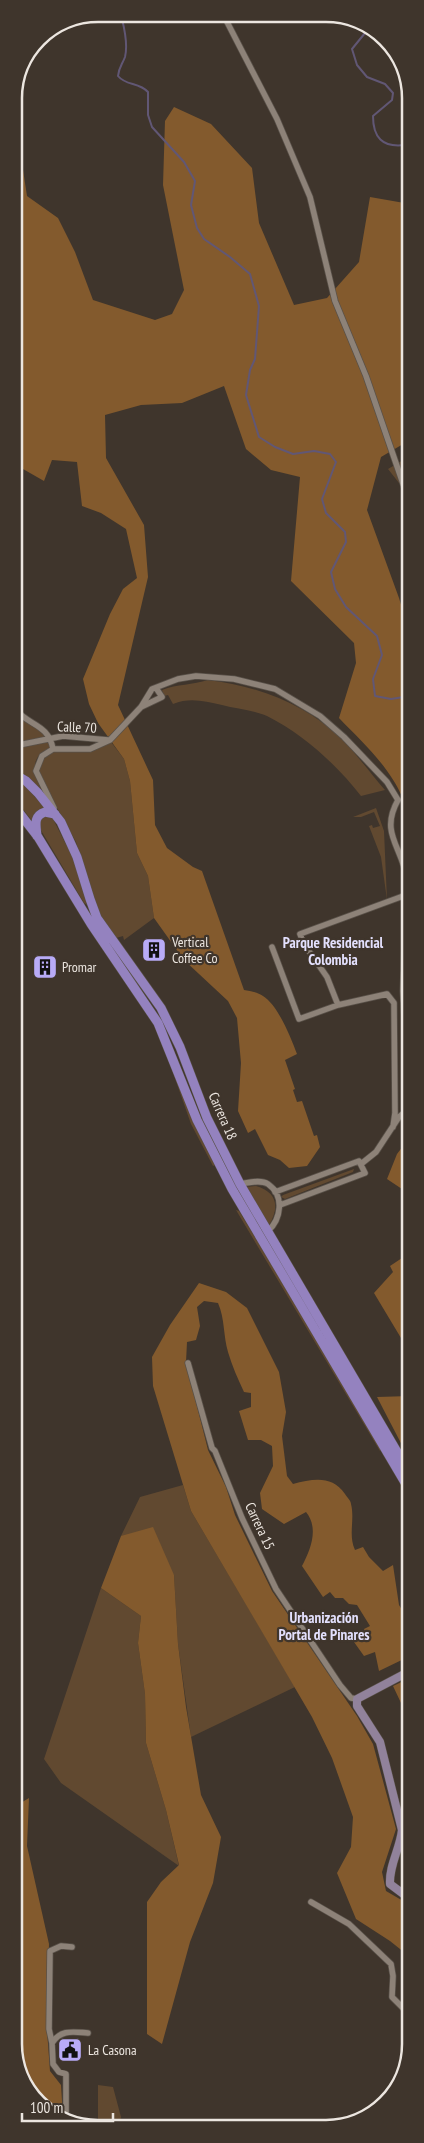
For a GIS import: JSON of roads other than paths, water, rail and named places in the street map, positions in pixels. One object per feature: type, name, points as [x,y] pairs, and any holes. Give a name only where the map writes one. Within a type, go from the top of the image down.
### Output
[{"type":"main road","name":"Carrera 18","points":[[23,779],[38,792],[61,822],[78,857],[97,918],[161,1008],[180,1046],[206,1118],[240,1184],[402,1460]]},
{"type":"main road","points":[[38,837],[36,820],[38,816],[45,812],[55,814]]},
{"type":"main road","name":"Carrera 18","points":[[23,818],[38,837],[91,924],[158,1023],[197,1120],[232,1189],[402,1477]]},
{"type":"street","points":[[228,23],[277,119],[310,197],[335,301],[366,376],[402,481]]},
{"type":"street","points":[[61,822],[39,781],[36,771],[42,756],[53,750],[90,750],[110,740],[141,707],[152,689],[178,679],[196,676],[234,679],[275,688],[320,716],[344,737],[387,782],[398,800],[391,813],[389,823],[402,860]]},
{"type":"street","points":[[141,707],[162,698],[156,688]]},
{"type":"street","points":[[23,717],[35,723],[51,738],[53,750]]},
{"type":"street","name":"Calle 70","points":[[23,744],[63,736],[91,740],[110,740]]},
{"type":"street","points":[[338,1005],[326,978],[304,944],[300,934],[402,896]]},
{"type":"street","points":[[272,947],[299,1019],[338,1005],[387,994],[392,997],[394,1003],[395,1113],[392,1127]]},
{"type":"street","points":[[361,1164],[376,1152],[402,1114]]},
{"type":"street","points":[[275,1192],[359,1161],[365,1173],[280,1205]]},
{"type":"street","points":[[240,1184],[260,1182],[268,1184],[275,1192],[280,1205],[278,1218],[268,1230]]},
{"type":"street","name":"Carrera 15","points":[[188,1363],[212,1448],[215,1451],[242,1518],[276,1589],[340,1684],[351,1698],[357,1699]]},
{"type":"street","points":[[402,1675],[357,1699],[357,1706],[380,1742],[402,1817]]},
{"type":"street","points":[[402,1838],[391,1868],[390,1884],[402,1893]]},
{"type":"street","points":[[311,1902],[349,1924],[391,1964],[393,1976],[392,1998],[402,2007]]},
{"type":"street","points":[[66,2113],[66,2074],[60,2072],[53,2064],[49,2029],[50,1951],[61,1946],[72,1947]]},
{"type":"street","points":[[52,2043],[60,2034],[70,2032],[88,2033]]},
{"type":"waterway","points":[[123,23],[126,48],[125,57],[118,76],[148,92],[148,115],[152,127],[184,162],[195,181],[191,205],[197,228],[204,239],[250,274],[259,306],[255,359],[250,370],[246,395],[259,437],[275,447],[293,454],[314,451],[330,454],[336,462],[322,499],[326,513],[345,532],[346,542],[331,572],[335,589],[346,607],[377,636],[382,655],[373,679],[375,696],[391,699],[402,697]]},
{"type":"waterway","points":[[365,33],[352,49],[357,65],[367,77],[385,84],[393,93],[392,100],[373,116],[375,130],[380,140],[385,143],[402,145]]},
{"type":"place","name":"Vertical Coffee Co","points":[[154,950]]},
{"type":"place","name":"Promar","points":[[45,967]]},
{"type":"place","name":"La Casona","points":[[70,2050]]},
{"type":"district","name":"Parque Residencial Colombia","points":[[333,952]]},
{"type":"district","name":"Urbanización Portal de Pinares","points":[[324,1626]]}]
